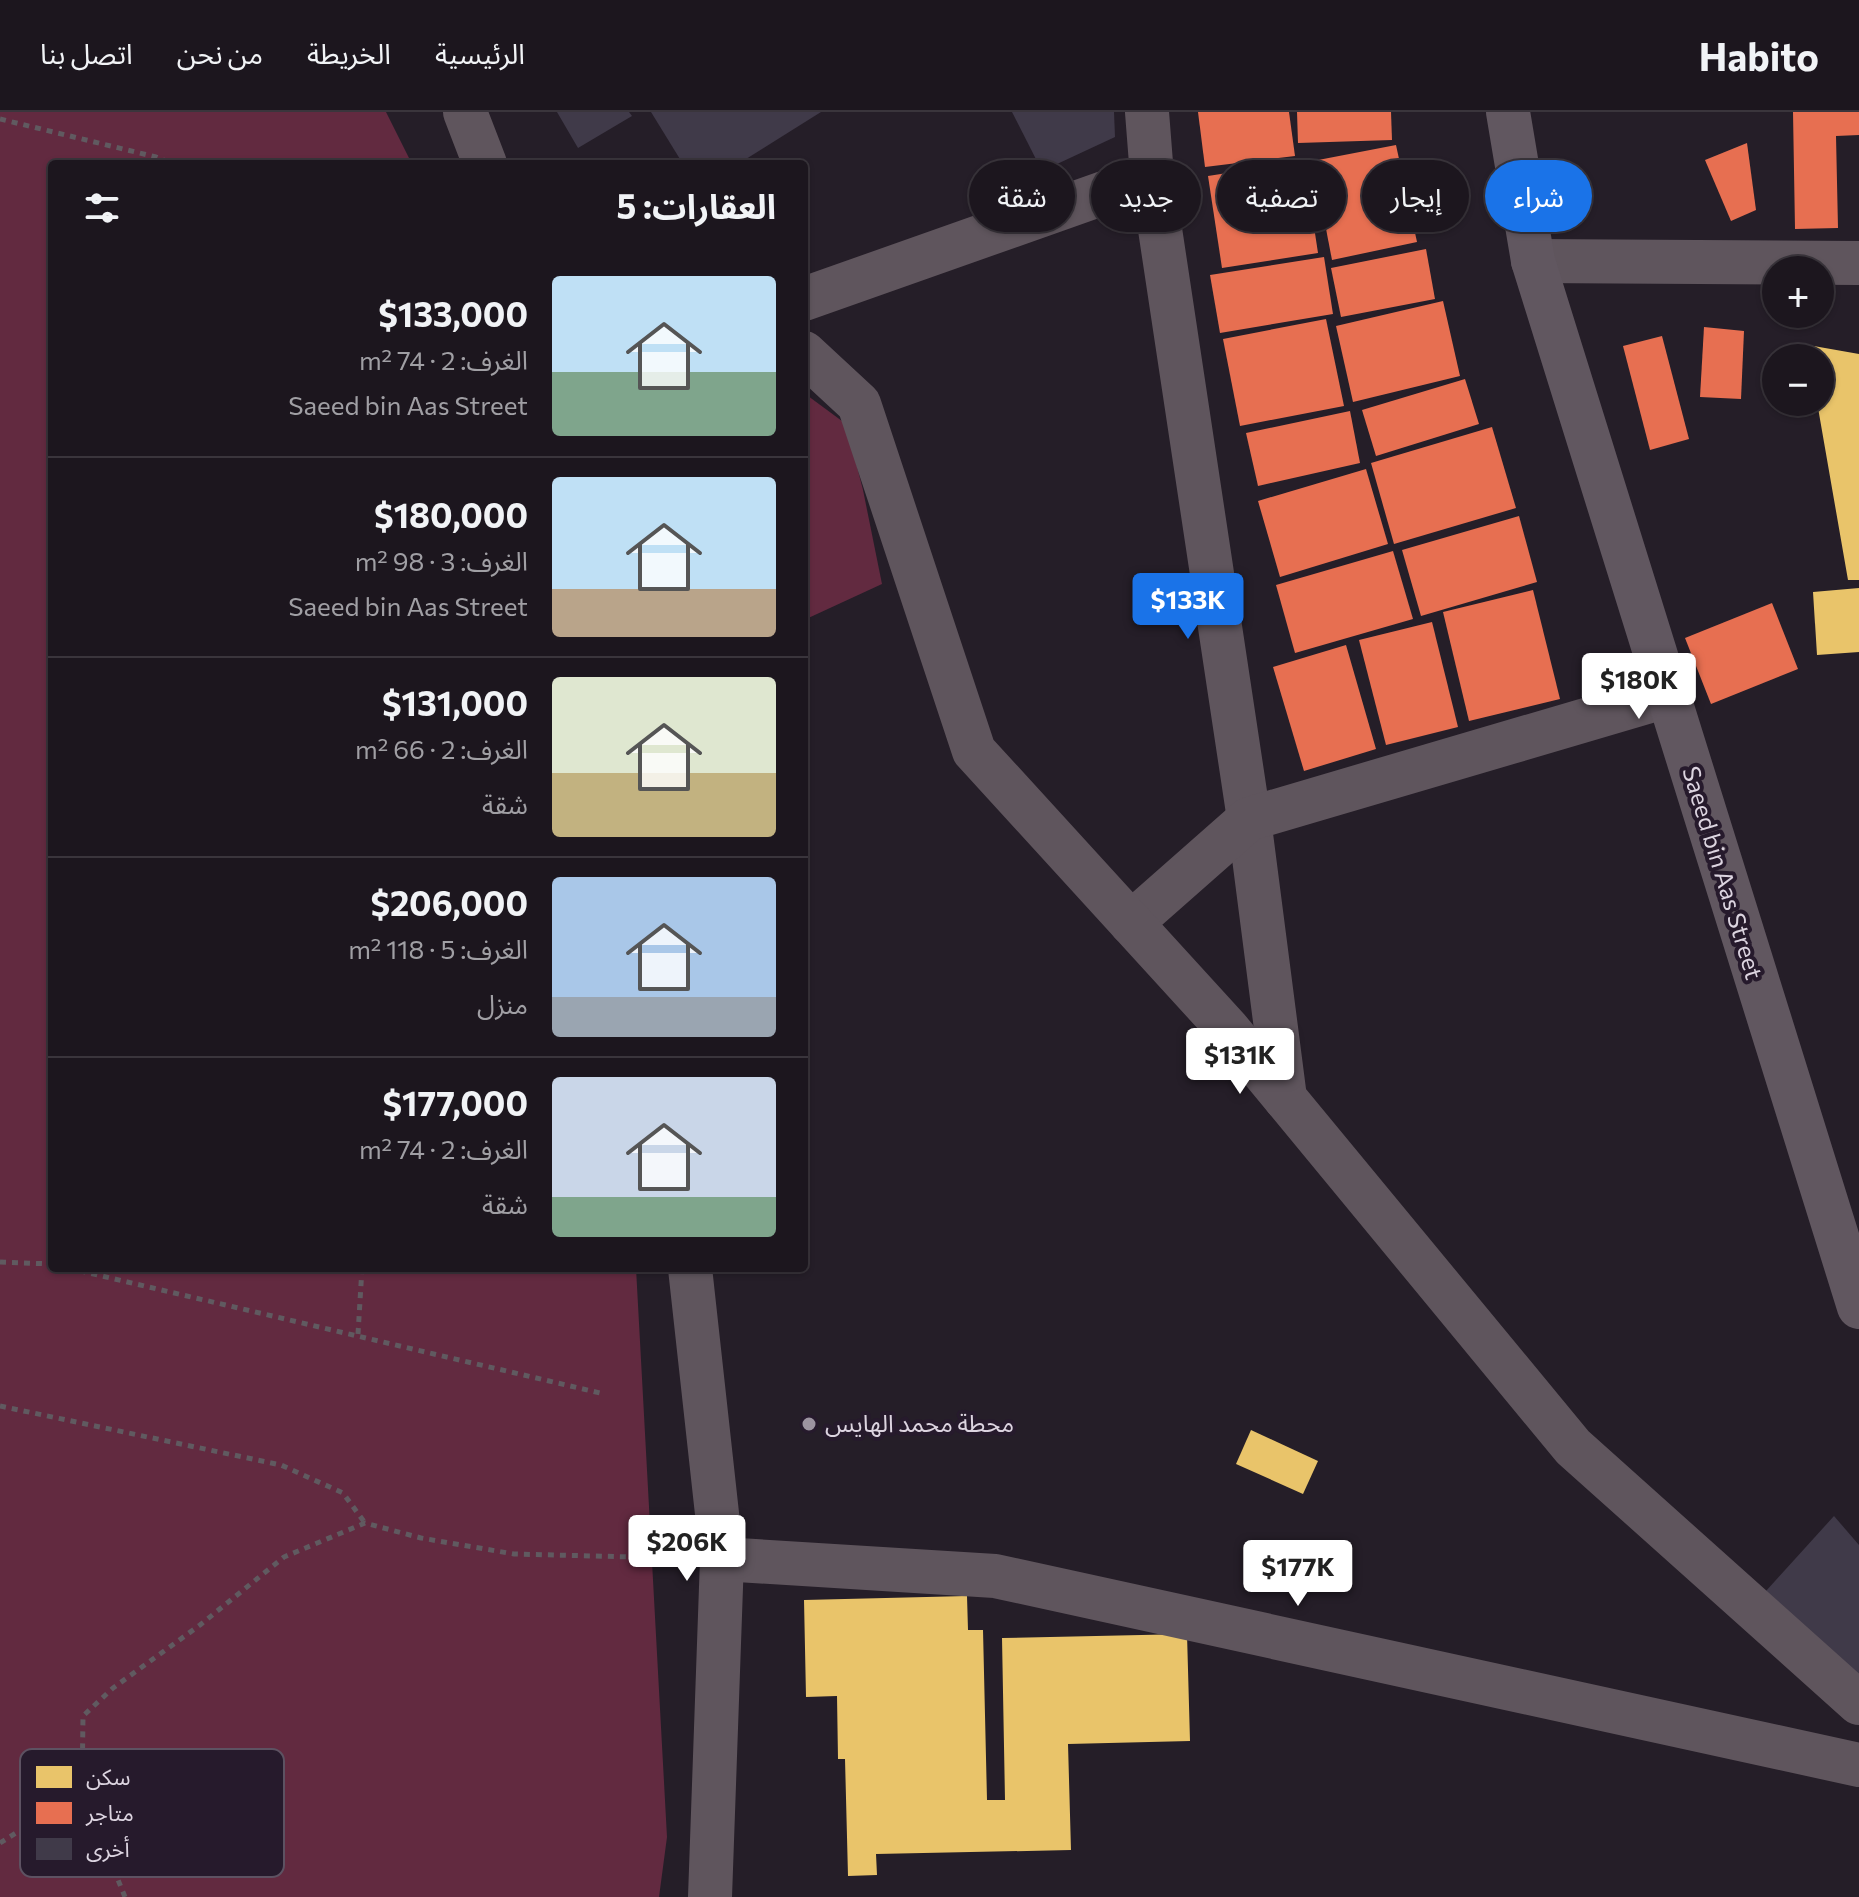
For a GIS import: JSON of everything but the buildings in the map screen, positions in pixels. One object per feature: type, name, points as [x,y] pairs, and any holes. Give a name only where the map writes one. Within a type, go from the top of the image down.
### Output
[{"type":"main road","name":"Saeed bin Aas Street","points":[[1508,112],[1533,261],[1859,1307]]},
{"type":"street","points":[[465,112],[483,160]]},
{"type":"street","points":[[1147,112],[1151,160]]},
{"type":"street","points":[[808,298],[1091,198]]},
{"type":"street","points":[[1160,232],[1249,819],[1285,1098]]},
{"type":"street","points":[[1533,261],[1859,263]]},
{"type":"street","points":[[808,357],[859,404],[974,751],[1227,1028],[1573,1447],[1859,1703]]},
{"type":"street","points":[[1131,923],[1249,819],[1667,696]]},
{"type":"street","points":[[690,1272],[722,1559],[710,1897]]},
{"type":"street","points":[[722,1559],[995,1576],[1859,1765]]},
{"type":"path","points":[[0,119],[163,160]]},
{"type":"path","points":[[0,1262],[48,1264]]},
{"type":"path","points":[[86,1272],[600,1393]]},
{"type":"path","points":[[358,1334],[362,1272]]},
{"type":"path","points":[[0,1406],[281,1465],[343,1493],[365,1523]]},
{"type":"path","points":[[83,1749],[83,1716],[113,1688],[200,1625],[284,1557],[365,1523],[421,1538],[514,1554],[634,1557]]},
{"type":"path","points":[[0,1843],[20,1830]]},
{"type":"path","points":[[117,1877],[125,1897]]},
{"type":"shaded area","points":[[0,112],[386,112],[410,160],[48,160],[48,1272],[636,1272],[667,1837],[659,1897],[0,1897]]},
{"type":"shaded area","points":[[808,396],[846,424],[882,584],[808,618]]},
{"type":"place","name":"محطة محمد الهايس","points":[[809,1424]]}]
